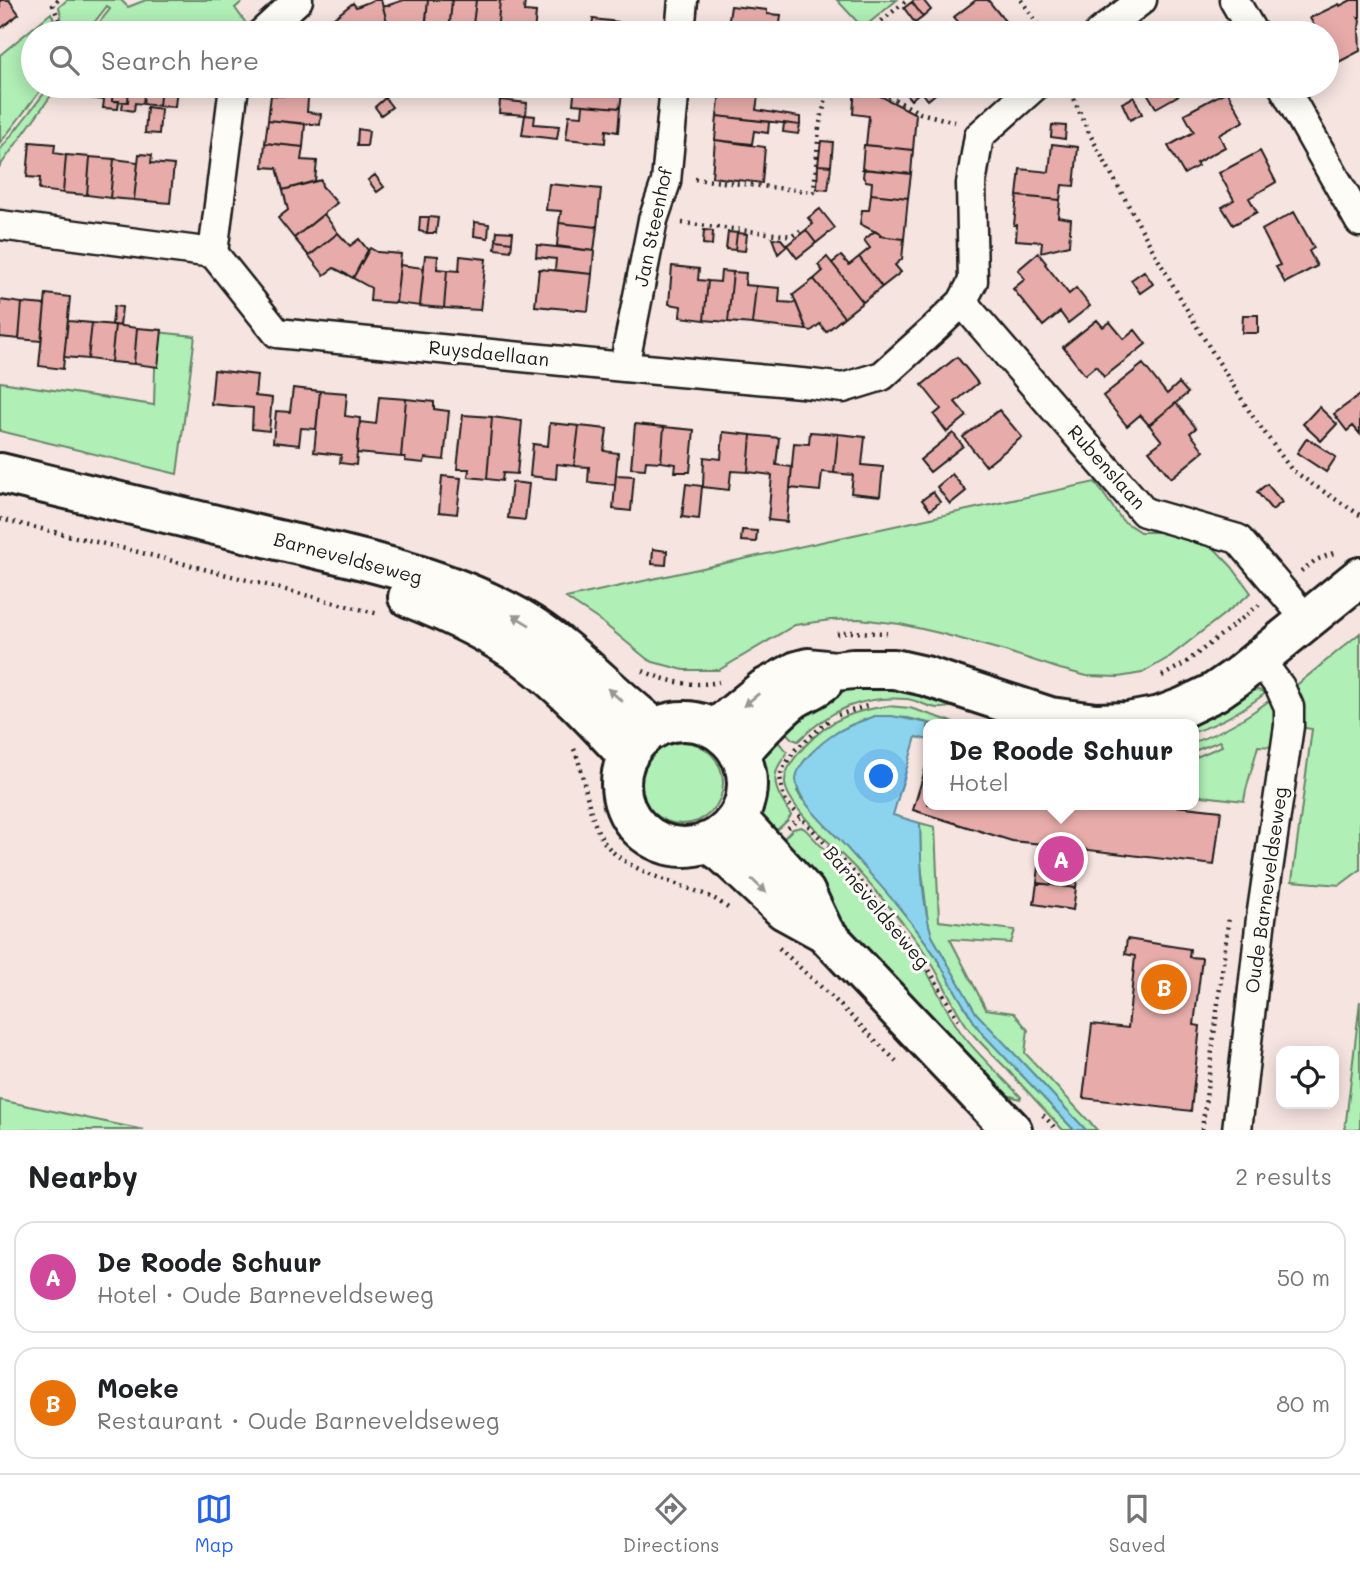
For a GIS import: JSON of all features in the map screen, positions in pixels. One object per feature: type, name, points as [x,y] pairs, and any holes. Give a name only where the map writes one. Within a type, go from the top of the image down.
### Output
[{"type":"main road","name":"Barneveldseweg","points":[[0,473],[402,569],[477,597],[544,634],[655,728]]},
{"type":"main road","name":"Barneveldseweg","points":[[0,492],[363,579],[413,599],[455,617],[527,659],[555,682],[628,756]]},
{"type":"main road","points":[[1144,719],[1184,707],[1215,692],[1307,620],[1353,563]]},
{"type":"main road","points":[[727,742],[797,697],[816,688],[835,671],[875,668],[925,676],[1049,717],[1065,719]]},
{"type":"main road","points":[[689,721],[702,724],[727,742],[744,766],[746,778],[743,804],[730,827],[707,842],[679,847],[665,844],[641,830],[625,807],[621,793],[624,765],[638,740],[655,728],[689,721]]},
{"type":"main road","points":[[738,816],[805,892],[824,932]]},
{"type":"main road","points":[[707,842],[723,853],[784,910],[824,932],[1027,1122]]},
{"type":"street","points":[[275,21],[299,0]]},
{"type":"street","points":[[681,21],[683,0]]},
{"type":"street","points":[[1115,21],[1142,0]]},
{"type":"street","points":[[1234,0],[1246,21]]},
{"type":"street","points":[[0,226],[213,253],[232,98]]},
{"type":"street","name":"Jan Steenhof","points":[[624,367],[653,220],[666,176],[674,98]]},
{"type":"street","points":[[967,291],[971,184],[979,136],[1022,98]]},
{"type":"street","points":[[1290,98],[1360,222]]},
{"type":"street","name":"Ruysdaellaan","points":[[213,253],[277,333],[844,388],[882,376],[936,327],[967,291]]},
{"type":"street","name":"Rubenslaan","points":[[967,291],[1144,512],[1238,539],[1307,620]]},
{"type":"street","name":"Oude Barneveldseweg","points":[[1237,1130],[1261,918],[1289,726],[1289,707],[1280,687],[1259,659]]},
{"type":"path","points":[[58,0],[53,5],[59,21]]},
{"type":"path","points":[[1021,0],[1036,21]]},
{"type":"path","points":[[881,21],[906,1]]},
{"type":"path","points":[[666,176],[814,192],[819,127],[825,98]]},
{"type":"path","points":[[892,98],[920,113],[954,121],[979,136]]},
{"type":"path","points":[[1073,98],[1088,131],[1149,243],[1251,414],[1291,469],[1360,515]]},
{"type":"path","points":[[653,220],[792,236],[800,231]]},
{"type":"path","points":[[0,519],[387,616]]},
{"type":"path","points":[[1160,677],[1194,657],[1316,560],[1353,563]]},
{"type":"path","points":[[882,632],[897,634]]},
{"type":"path","name":"Barneveldseweg","points":[[874,704],[839,714],[816,730],[795,750],[783,768],[780,786],[786,801],[852,871],[920,954],[965,1030]]},
{"type":"path","points":[[714,899],[735,912]]},
{"type":"path","points":[[1202,1130],[1229,916]]},
{"type":"path","points":[[773,943],[899,1063]]},
{"type":"path","points":[[1027,1122],[1057,1130]]},
{"type":"green space","points":[[67,0],[121,0],[128,7],[146,0],[244,0],[235,8],[244,21],[100,21],[110,9],[107,6],[95,21],[62,21],[59,7]]},
{"type":"green space","points":[[837,0],[897,0],[872,21],[856,21]]},
{"type":"green space","points":[[51,13],[55,21],[41,21]]},
{"type":"green space","points":[[21,38],[21,98],[35,98],[0,143],[0,55]]},
{"type":"green space","points":[[41,98],[49,98],[0,166],[0,150]]},
{"type":"green space","points":[[156,332],[195,336],[177,474],[0,431],[0,382],[154,405]]},
{"type":"green space","points":[[1095,482],[1122,520],[1140,532],[1192,536],[1213,547],[1251,593],[1168,658],[1142,673],[1119,677],[1087,676],[939,633],[860,619],[795,625],[719,670],[684,670],[647,659],[602,622],[566,598]]},
{"type":"green space","points":[[1360,633],[1360,870],[1340,885],[1292,881],[1312,729],[1299,727],[1293,688]]},
{"type":"green space","points":[[888,686],[966,704],[939,708],[911,700],[890,698],[861,702],[834,713],[798,741],[792,739],[780,726],[837,692],[853,688]]},
{"type":"green space","points":[[1253,689],[1267,692],[1241,710],[1199,730],[1199,719],[1187,719]]},
{"type":"green space","points":[[1270,700],[1274,701],[1278,711],[1273,747],[1258,746],[1244,801],[1199,796],[1199,756],[1222,746],[1220,741],[1199,749],[1199,740]]},
{"type":"green space","points":[[888,706],[910,708],[944,719],[923,719],[923,722],[875,716],[851,725],[836,733],[797,791],[904,913],[933,953],[981,1032],[1074,1130],[1063,1130],[972,1033],[932,964],[896,914],[803,815],[788,793],[786,774],[806,745],[834,722],[865,710]]},
{"type":"green space","points":[[772,735],[787,752],[778,767],[775,780],[778,792],[791,815],[768,838],[757,814],[759,765]]},
{"type":"green space","points":[[682,742],[698,745],[711,754],[720,767],[723,783],[720,799],[711,812],[698,821],[682,824],[666,821],[653,812],[644,799],[641,783],[644,767],[653,754],[666,745]]},
{"type":"green space","points":[[920,823],[935,827],[939,921],[1015,930],[1011,943],[950,939],[986,1009],[1014,1013],[1028,1030],[1025,1053],[1097,1130],[1086,1130],[976,1013],[932,936],[921,864]]},
{"type":"green space","points":[[801,827],[848,875],[903,938],[922,964],[962,1034],[1020,1099],[1001,1093],[963,1054],[775,847],[793,829]]},
{"type":"green space","points":[[1360,1001],[1360,1130],[1345,1130]]},
{"type":"green space","points":[[0,1100],[144,1130],[0,1130]]},
{"type":"water","points":[[875,716],[892,716],[923,722],[923,739],[916,737],[893,815],[920,823],[921,866],[932,936],[976,1013],[1086,1130],[1074,1130],[981,1032],[914,926],[802,797],[796,780],[800,767],[824,742],[855,723]]},
{"type":"building","points":[[0,0],[9,0],[19,14],[0,29]]},
{"type":"building","points":[[381,0],[387,21],[336,21],[334,18],[353,3],[356,7]]},
{"type":"building","points":[[404,0],[428,0],[426,21],[387,21],[383,7]]},
{"type":"building","points":[[428,0],[452,0],[450,21],[426,21]]},
{"type":"building","points":[[452,0],[476,0],[473,21],[450,21]]},
{"type":"building","points":[[476,0],[500,0],[498,21],[473,21]]},
{"type":"building","points":[[500,0],[525,0],[524,11],[536,12],[535,21],[498,21]]},
{"type":"building","points":[[923,0],[931,10],[923,17],[912,2]]},
{"type":"building","points":[[976,0],[988,0],[1005,21],[957,21],[954,17]]},
{"type":"building","points":[[1351,0],[1360,0],[1360,51],[1339,62],[1339,21],[1312,21],[1310,18],[1339,4],[1340,6]]},
{"type":"building","points":[[912,2],[923,17],[914,21],[904,8]]},
{"type":"building","points":[[731,6],[767,10],[767,14],[781,15],[780,21],[729,21]]},
{"type":"building","points":[[112,98],[112,101],[119,101],[118,109],[103,108],[104,100],[96,99]]},
{"type":"building","points":[[112,98],[128,98],[128,102],[112,101]]},
{"type":"building","points":[[128,98],[144,98],[143,104],[135,103],[134,111],[122,109],[123,102],[128,102]]},
{"type":"building","points":[[144,98],[160,98],[159,106],[143,104]]},
{"type":"building","points":[[160,98],[176,98],[175,107],[159,106]]},
{"type":"building","points":[[271,98],[308,98],[307,112],[321,114],[320,125],[268,120]]},
{"type":"building","points":[[385,98],[392,107],[381,115],[375,107]]},
{"type":"building","points":[[574,98],[621,98],[620,108],[573,104]]},
{"type":"building","points":[[719,98],[758,98],[756,110],[800,117],[800,125],[717,116]]},
{"type":"building","points":[[854,98],[885,98],[916,114],[913,150],[866,145],[869,116],[853,114]]},
{"type":"building","points":[[1134,98],[1142,114],[1130,120],[1122,103]]},
{"type":"building","points":[[1150,98],[1174,98],[1156,108]]},
{"type":"building","points":[[1214,98],[1231,98],[1244,121],[1219,135],[1225,147],[1196,163],[1198,166],[1184,174],[1168,146],[1194,132],[1184,114]]},
{"type":"building","points":[[500,100],[527,103],[526,115],[535,116],[534,124],[559,126],[557,139],[522,135],[525,115],[499,113]]},
{"type":"building","points":[[583,105],[620,108],[618,132],[606,130],[605,143],[566,139],[569,115],[582,116]]},
{"type":"building","points":[[147,107],[161,109],[159,134],[145,133]]},
{"type":"building","points":[[717,116],[769,122],[768,133],[754,131],[752,144],[715,140]]},
{"type":"building","points":[[268,120],[305,124],[303,147],[265,143]]},
{"type":"building","points":[[784,123],[800,125],[798,134],[783,132]]},
{"type":"building","points":[[1052,125],[1066,126],[1065,139],[1051,137]]},
{"type":"building","points":[[358,129],[369,131],[367,146],[357,146]]},
{"type":"building","points":[[715,140],[765,147],[762,183],[712,177]]},
{"type":"building","points":[[821,141],[833,142],[831,166],[818,165]]},
{"type":"building","points":[[30,142],[55,144],[54,153],[66,155],[63,193],[39,190],[40,178],[27,177]]},
{"type":"building","points":[[265,143],[303,147],[301,160],[317,161],[315,181],[283,190],[277,168],[263,167]]},
{"type":"building","points":[[1052,144],[1078,147],[1074,186],[1062,185],[1060,200],[1017,196],[1020,169],[1049,172]]},
{"type":"building","points":[[864,145],[913,150],[911,174],[862,169]]},
{"type":"building","points":[[1260,151],[1276,182],[1249,198],[1257,212],[1233,225],[1222,207],[1234,200],[1219,173]]},
{"type":"building","points":[[139,154],[152,155],[151,163],[174,165],[170,203],[134,200]]},
{"type":"building","points":[[66,155],[90,157],[87,195],[63,193]]},
{"type":"building","points":[[90,157],[114,159],[110,198],[87,195]]},
{"type":"building","points":[[114,159],[138,162],[134,200],[110,198]]},
{"type":"building","points":[[818,165],[831,166],[828,190],[817,189]]},
{"type":"building","points":[[864,169],[911,174],[908,198],[871,194],[872,182],[863,177]]},
{"type":"building","points":[[375,175],[384,187],[377,192],[368,180]]},
{"type":"building","points":[[321,180],[322,186],[337,203],[294,238],[278,218],[288,210],[283,190]]},
{"type":"building","points":[[549,184],[601,189],[597,227],[559,223],[561,211],[546,210]]},
{"type":"building","points":[[871,194],[908,198],[904,239],[880,236],[860,224],[862,210],[869,210]]},
{"type":"building","points":[[1017,196],[1060,200],[1058,217],[1071,219],[1069,245],[1041,252],[1042,242],[1016,240],[1017,225],[1014,225]]},
{"type":"building","points":[[820,209],[835,228],[816,243],[806,230],[813,224],[808,218]]},
{"type":"building","points":[[1294,212],[1314,248],[1309,251],[1317,266],[1285,283],[1276,267],[1280,265],[1262,230]]},
{"type":"building","points":[[324,214],[338,233],[309,256],[294,238]]},
{"type":"building","points":[[420,217],[429,217],[427,233],[419,231]]},
{"type":"building","points":[[429,217],[438,218],[436,233],[427,233]]},
{"type":"building","points":[[475,222],[489,224],[488,238],[474,236]]},
{"type":"building","points":[[559,223],[597,227],[594,251],[557,246]]},
{"type":"building","points":[[704,230],[713,231],[712,245],[703,244]]},
{"type":"building","points":[[806,230],[816,243],[797,258],[787,245]]},
{"type":"building","points":[[497,231],[513,232],[512,242],[496,240]]},
{"type":"building","points":[[875,231],[880,236],[904,239],[902,259],[895,265],[901,272],[882,287],[859,257],[870,248],[864,240]]},
{"type":"building","points":[[728,232],[737,233],[735,250],[726,249]]},
{"type":"building","points":[[338,233],[350,246],[359,239],[368,250],[353,278],[334,268],[324,275],[309,256]]},
{"type":"building","points":[[737,233],[747,234],[745,251],[735,250]]},
{"type":"building","points":[[772,238],[781,239],[787,246],[778,254]]},
{"type":"building","points":[[496,240],[512,242],[511,251],[495,249]]},
{"type":"building","points":[[537,245],[594,251],[592,274],[555,270],[556,259],[536,257]]},
{"type":"building","points":[[370,248],[377,252],[401,254],[396,303],[370,301],[371,288],[353,278]]},
{"type":"building","points":[[1038,253],[1069,294],[1076,288],[1090,306],[1068,323],[1060,312],[1043,326],[1013,289],[1025,279],[1018,270]]},
{"type":"building","points":[[425,255],[438,256],[437,269],[447,270],[444,308],[420,306]]},
{"type":"building","points":[[460,256],[486,259],[480,310],[444,308],[447,270],[459,271]]},
{"type":"building","points":[[841,256],[849,265],[859,257],[882,287],[863,302],[832,263]]},
{"type":"building","points":[[827,257],[863,302],[844,317],[814,279],[823,271],[818,265]]},
{"type":"building","points":[[400,265],[424,268],[420,306],[396,303]]},
{"type":"building","points":[[672,266],[699,269],[698,280],[708,281],[704,320],[680,317],[681,306],[669,304]]},
{"type":"building","points":[[539,269],[592,274],[588,311],[535,306]]},
{"type":"building","points":[[721,271],[733,272],[728,322],[704,320],[708,281],[720,282]]},
{"type":"building","points":[[1144,271],[1153,284],[1140,293],[1131,280]]},
{"type":"building","points":[[733,272],[746,273],[745,285],[756,286],[752,324],[728,322]]},
{"type":"building","points":[[814,279],[844,317],[826,332],[820,324],[811,331],[807,330],[793,295]]},
{"type":"building","points":[[756,286],[780,288],[779,302],[796,303],[807,330],[752,324]]},
{"type":"building","points":[[46,294],[70,297],[63,369],[39,366]]},
{"type":"building","points":[[0,300],[22,303],[19,339],[0,337]]},
{"type":"building","points":[[22,303],[45,305],[41,341],[19,339]]},
{"type":"building","points":[[114,306],[122,307],[120,326],[112,325]]},
{"type":"building","points":[[1243,315],[1258,315],[1258,333],[1242,333]]},
{"type":"building","points":[[1097,320],[1103,327],[1110,322],[1124,339],[1135,330],[1146,344],[1104,377],[1096,366],[1085,375],[1063,347]]},
{"type":"building","points":[[68,321],[92,323],[88,359],[64,357]]},
{"type":"building","points":[[92,323],[115,325],[111,362],[88,359]]},
{"type":"building","points":[[115,325],[137,328],[134,364],[111,362]]},
{"type":"building","points":[[137,328],[162,330],[158,367],[134,364]]},
{"type":"building","points":[[957,357],[978,383],[955,402],[967,416],[947,432],[934,415],[941,409],[922,385]]},
{"type":"building","points":[[1143,364],[1167,394],[1179,383],[1188,393],[1149,425],[1140,415],[1127,426],[1103,396]]},
{"type":"building","points":[[214,370],[257,375],[255,396],[272,398],[269,431],[252,429],[253,408],[211,404]]},
{"type":"building","points":[[293,388],[320,391],[316,429],[301,428],[299,445],[273,442],[276,411],[290,412]]},
{"type":"building","points":[[320,391],[347,393],[345,416],[360,418],[356,465],[340,463],[341,455],[314,452]]},
{"type":"building","points":[[1360,395],[1360,434],[1353,426],[1347,431],[1334,414]]},
{"type":"building","points":[[379,397],[406,399],[401,457],[357,453],[360,422],[376,424]]},
{"type":"building","points":[[406,399],[434,402],[434,409],[449,411],[444,460],[425,458],[424,463],[405,461],[405,457],[401,457]]},
{"type":"building","points":[[1176,403],[1196,428],[1190,433],[1204,451],[1171,478],[1149,451],[1162,441],[1149,425]]},
{"type":"building","points":[[1319,407],[1337,424],[1321,441],[1303,424]]},
{"type":"building","points":[[999,410],[1022,437],[986,466],[963,437]]},
{"type":"building","points":[[463,415],[492,417],[487,479],[468,477],[469,469],[457,469]]},
{"type":"building","points":[[492,417],[522,421],[517,474],[503,473],[502,481],[487,479]]},
{"type":"building","points":[[550,423],[579,426],[574,466],[557,464],[556,479],[530,476],[533,444],[548,446]]},
{"type":"building","points":[[635,424],[664,427],[661,462],[646,461],[645,469],[631,468]]},
{"type":"building","points":[[579,426],[607,429],[604,451],[618,453],[615,485],[588,482],[589,467],[574,466]]},
{"type":"building","points":[[664,427],[694,430],[690,472],[675,472],[676,464],[661,462]]},
{"type":"building","points":[[723,432],[751,435],[748,472],[731,471],[729,490],[703,487],[704,457],[721,459]]},
{"type":"building","points":[[810,432],[838,434],[834,473],[822,472],[820,491],[790,488],[794,443],[809,444]]},
{"type":"building","points":[[953,433],[963,446],[930,472],[920,460]]},
{"type":"building","points":[[838,434],[865,437],[862,465],[883,467],[880,496],[851,493],[853,475],[834,473]]},
{"type":"building","points":[[751,435],[779,438],[776,465],[792,467],[787,522],[768,520],[772,475],[748,472]]},
{"type":"building","points":[[1307,438],[1336,457],[1326,472],[1297,453]]},
{"type":"building","points":[[952,474],[966,491],[950,504],[937,487]]},
{"type":"building","points":[[616,475],[634,476],[631,511],[613,509]]},
{"type":"building","points":[[442,476],[461,478],[457,514],[439,512]]},
{"type":"building","points":[[512,482],[529,484],[525,520],[508,518]]},
{"type":"building","points":[[686,484],[702,486],[699,519],[682,517]]},
{"type":"building","points":[[1267,484],[1282,502],[1272,510],[1257,492]]},
{"type":"building","points":[[933,492],[940,502],[930,510],[922,500]]},
{"type":"building","points":[[742,530],[757,531],[756,542],[741,541]]},
{"type":"building","points":[[653,549],[667,551],[666,565],[652,564]]},
{"type":"building","points":[[923,777],[923,810],[1199,809],[1221,811],[1214,865],[1081,849],[1076,888],[1037,883],[1042,844],[1012,841],[913,810]]},
{"type":"building","points":[[1037,883],[1076,888],[1073,910],[1034,904]]},
{"type":"building","points":[[1127,939],[1190,949],[1189,957],[1202,958],[1194,1025],[1200,1026],[1191,1111],[1083,1098],[1092,1024],[1128,1028],[1135,956],[1125,954]]},
{"type":"place","name":"De Roode Schuur","points":[[1061,859]]},
{"type":"place","name":"Moeke","points":[[1164,987]]}]
